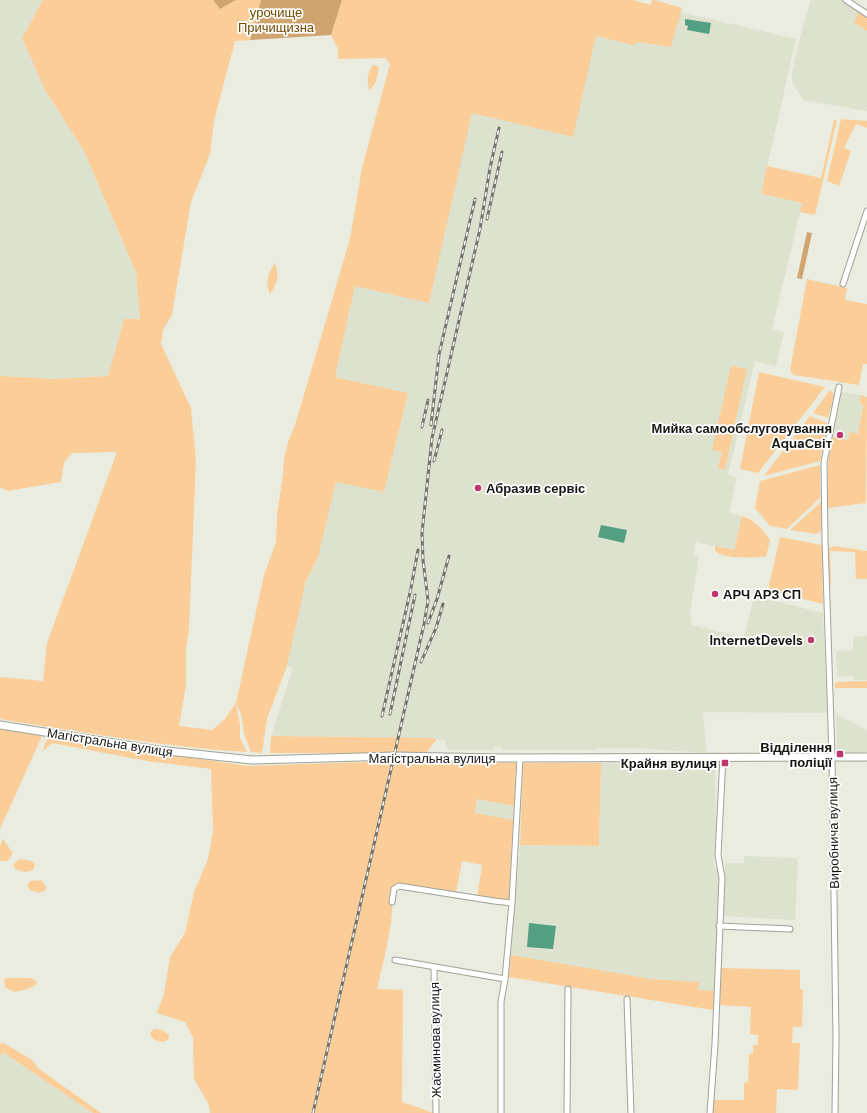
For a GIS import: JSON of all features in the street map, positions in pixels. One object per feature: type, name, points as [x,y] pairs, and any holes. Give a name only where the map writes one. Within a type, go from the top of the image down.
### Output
[{"type":"street","points":[[846,0],[867,14]]},
{"type":"street","points":[[843,284],[867,211]]},
{"type":"street","name":"Виробнича вулиця","points":[[835,1113],[836,1038],[832,757],[824,462],[839,387]]},
{"type":"street","name":"Магістральна вулиця","points":[[0,725],[158,750],[252,760],[395,756],[520,758],[867,757]]},
{"type":"street","points":[[500,1113],[501,1002],[505,979],[512,903],[520,758]]},
{"type":"street","points":[[710,1113],[715,1044],[722,878],[718,854],[723,758]]},
{"type":"street","points":[[392,902],[394,889],[399,886],[512,903]]},
{"type":"street","points":[[719,926],[790,929]]},
{"type":"street","points":[[395,960],[505,979]]},
{"type":"street","name":"Жасминова вулиця","points":[[434,967],[436,1113]]},
{"type":"street","points":[[567,1113],[568,989]]},
{"type":"street","points":[[627,999],[631,1113]]},
{"type":"shaded area","points":[[0,0],[43,0],[22,38],[45,90],[84,151],[136,274],[140,319],[124,319],[108,376],[54,379],[0,376]]},
{"type":"shaded area","points":[[43,0],[213,0],[220,9],[236,0],[261,0],[250,40],[235,41],[214,121],[210,154],[191,202],[172,315],[163,330],[161,344],[191,408],[196,461],[189,628],[186,649],[186,685],[179,726],[212,730],[225,719],[236,703],[264,575],[276,542],[277,514],[284,459],[288,442],[295,425],[350,239],[362,168],[390,64],[385,58],[338,59],[338,49],[331,35],[342,0],[633,0],[651,5],[652,0],[655,0],[682,8],[671,47],[638,42],[633,45],[596,36],[573,137],[472,113],[429,303],[355,286],[335,377],[408,393],[384,492],[336,482],[318,558],[306,581],[287,666],[267,719],[262,753],[251,752],[244,734],[241,714],[236,704],[240,725],[240,738],[247,752],[154,743],[0,719],[0,677],[43,681],[47,643],[117,452],[73,453],[64,462],[61,482],[7,491],[0,487],[0,376],[54,379],[108,376],[124,319],[140,319],[136,273],[84,151],[45,90],[22,38]]},
{"type":"shaded area","points":[[417,0],[671,47],[680,12],[796,39],[761,194],[802,203],[772,329],[784,332],[776,366],[755,361],[728,475],[737,477],[729,513],[742,516],[734,550],[695,542],[694,555],[699,556],[690,613],[692,625],[744,638],[754,596],[823,613],[827,713],[703,712],[707,753],[635,748],[600,748],[593,750],[501,750],[501,747],[495,747],[495,750],[449,750],[445,744],[446,741],[431,738],[271,736],[293,668],[287,666],[306,581],[318,558],[336,481],[384,492],[408,393],[335,377],[355,285],[369,289]]},
{"type":"shaded area","points":[[811,0],[842,0],[859,11],[854,23],[867,31],[867,111],[803,100],[792,82],[792,73],[800,37]]},
{"type":"shaded area","points":[[859,11],[867,17],[867,31],[854,23]]},
{"type":"shaded area","points":[[685,19],[711,23],[709,34],[687,30],[688,26],[685,25]]},
{"type":"shaded area","points":[[373,65],[378,66],[379,68],[376,82],[371,89],[369,89],[368,77]]},
{"type":"shaded area","points":[[841,119],[867,121],[867,128],[856,124],[844,148],[851,151],[839,186],[827,181]]},
{"type":"shaded area","points":[[834,120],[837,120],[815,215],[800,212],[802,203],[761,194],[767,166],[821,178]]},
{"type":"shaded area","points":[[275,263],[277,279],[270,294],[268,290],[268,278]]},
{"type":"shaded area","points":[[807,279],[847,288],[845,300],[867,304],[867,364],[863,364],[859,385],[794,375],[790,370]]},
{"type":"shaded area","points":[[731,366],[747,369],[725,470],[718,468],[722,452],[712,450]]},
{"type":"shaded area","points":[[759,372],[825,387],[758,473],[740,469]]},
{"type":"shaded area","points":[[830,390],[834,395],[828,418],[813,413]]},
{"type":"shaded area","points":[[841,392],[861,395],[860,404],[863,404],[858,434],[848,440],[833,437]]},
{"type":"shaded area","points":[[861,395],[867,397],[866,503],[828,508],[828,461],[833,437],[848,440],[850,432],[858,434],[863,405],[860,404]]},
{"type":"shaded area","points":[[810,416],[827,423],[820,461],[764,476]]},
{"type":"shaded area","points":[[820,465],[820,498],[787,529],[770,526],[755,508],[760,481]]},
{"type":"shaded area","points":[[821,502],[821,531],[816,534],[790,530]]},
{"type":"shaded area","points":[[742,516],[750,519],[758,525],[770,540],[766,557],[732,557],[715,551],[715,546],[734,550]]},
{"type":"shaded area","points":[[601,525],[627,530],[624,543],[598,537]]},
{"type":"shaded area","points":[[780,537],[822,545],[823,604],[768,590]]},
{"type":"shaded area","points":[[834,546],[867,551],[867,579],[856,579],[855,552],[830,551],[831,586],[829,582],[828,553],[830,548]]},
{"type":"shaded area","points":[[867,636],[867,680],[854,680],[853,676],[837,677],[836,651],[853,650],[853,637]]},
{"type":"shaded area","points":[[867,681],[867,688],[835,688],[835,684],[837,682]]},
{"type":"shaded area","points":[[836,714],[867,730],[867,752],[839,753],[837,751]]},
{"type":"shaded area","points":[[0,729],[42,736],[0,829]]},
{"type":"shaded area","points":[[271,736],[437,739],[426,753],[270,753]]},
{"type":"shaded area","points":[[48,737],[248,766],[397,761],[516,763],[514,806],[477,799],[475,813],[513,820],[509,901],[477,897],[482,865],[462,861],[456,893],[399,884],[392,888],[392,913],[386,952],[377,989],[403,990],[402,1102],[434,1113],[210,1113],[209,1105],[194,1079],[193,1038],[185,1022],[157,1013],[164,994],[170,957],[185,933],[194,892],[208,859],[213,831],[211,769],[147,761],[52,743],[42,752]]},
{"type":"shaded area","points":[[523,763],[601,763],[599,846],[520,845]]},
{"type":"shaded area","points":[[601,763],[705,766],[705,768],[715,766],[716,833],[714,868],[718,868],[719,878],[714,991],[698,990],[698,982],[651,979],[511,955],[520,845],[599,846]]},
{"type":"shaded area","points":[[477,799],[514,806],[513,820],[475,813]]},
{"type":"shaded area","points":[[3,839],[13,853],[8,861],[0,861],[0,846]]},
{"type":"shaded area","points":[[744,856],[798,858],[795,920],[723,916],[725,863],[744,863]]},
{"type":"shaded area","points":[[20,859],[32,861],[35,865],[33,870],[25,872],[15,869],[13,864]]},
{"type":"shaded area","points":[[41,880],[46,886],[46,890],[38,893],[30,890],[27,886],[30,881]]},
{"type":"shaded area","points":[[529,923],[556,926],[553,949],[527,947]]},
{"type":"shaded area","points":[[511,955],[651,979],[699,982],[698,990],[714,991],[713,1010],[509,977]]},
{"type":"shaded area","points":[[721,968],[800,970],[800,989],[803,989],[802,1027],[793,1027],[792,1043],[800,1043],[798,1090],[777,1089],[776,1113],[713,1113],[713,1100],[744,1100],[744,1083],[748,1082],[749,1054],[753,1054],[753,1045],[758,1045],[758,1035],[750,1034],[751,1007],[720,1005]]},
{"type":"shaded area","points":[[5,978],[31,978],[36,981],[37,984],[28,989],[14,992],[5,987]]},
{"type":"shaded area","points":[[154,1029],[162,1030],[169,1035],[168,1040],[164,1042],[153,1039],[150,1033]]},
{"type":"shaded area","points":[[4,1043],[32,1060],[38,1068],[101,1113],[93,1113],[4,1053],[0,1055],[0,1044]]},
{"type":"shaded area","points":[[4,1053],[93,1113],[0,1113],[0,1055]]},
{"type":"green space","points":[[213,0],[236,0],[220,9]]},
{"type":"green space","name":"урочище Причищизна","points":[[261,0],[342,0],[331,35],[250,40]]},
{"type":"green space","points":[[807,232],[812,233],[802,279],[797,278]]},
{"type":"railway","points":[[313,1113],[424,624],[428,601],[423,560],[422,533],[432,438],[480,229],[490,168],[499,128]]},
{"type":"railway","points":[[487,219],[502,152]]},
{"type":"railway","points":[[438,359],[475,199]]},
{"type":"railway","points":[[431,425],[439,355]]},
{"type":"railway","points":[[422,427],[428,400]]},
{"type":"railway","points":[[434,461],[442,430]]},
{"type":"railway","points":[[382,716],[411,588],[418,550]]},
{"type":"railway","points":[[428,623],[437,599],[449,556]]},
{"type":"railway","points":[[390,714],[415,595]]},
{"type":"railway","points":[[421,662],[436,628],[443,604]]},
{"type":"place","name":"Мийка самообслуговування AquaСвіт","points":[[840,435]]},
{"type":"place","name":"Абразив сервіс","points":[[478,488]]},
{"type":"place","name":"АРЧ АРЗ СП","points":[[715,594]]},
{"type":"place","name":"InternetDevels","points":[[811,640]]},
{"type":"place","name":"Відділення поліції","points":[[840,754]]},
{"type":"place","name":"Крайня вулиця","points":[[725,763]]}]
